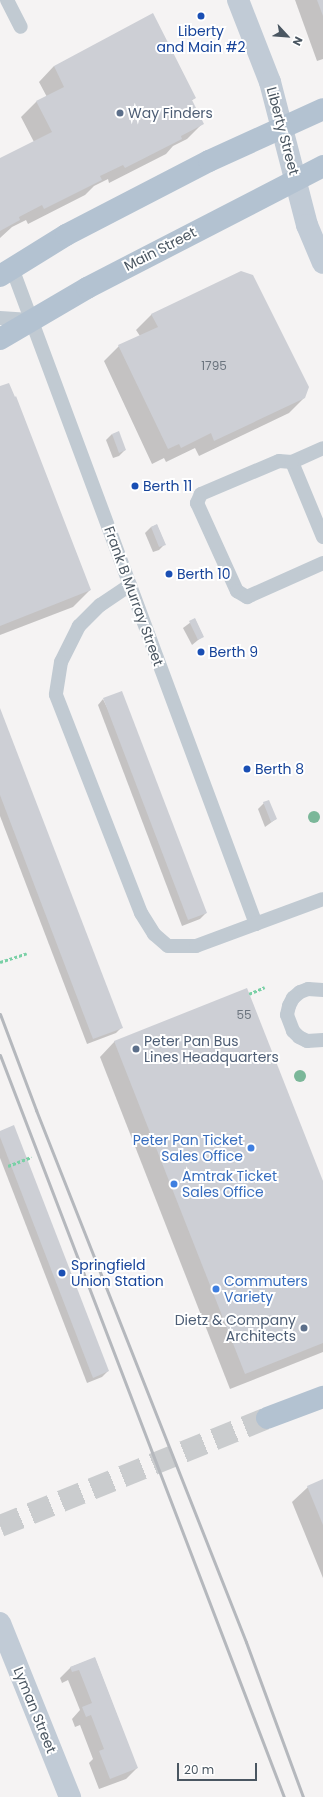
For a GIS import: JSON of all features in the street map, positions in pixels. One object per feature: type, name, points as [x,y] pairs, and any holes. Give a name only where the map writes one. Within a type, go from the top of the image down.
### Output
[{"type":"main road","name":"Liberty Street","points":[[238,0],[270,82],[307,225],[323,263]]},
{"type":"main road","points":[[6,272],[72,232],[209,161],[323,109]]},
{"type":"main road","name":"Main Street","points":[[0,339],[86,288],[295,179],[323,166]]},
{"type":"main road","points":[[267,1418],[323,1397]]},
{"type":"main road","name":"Lyman Street","points":[[0,1623],[70,1797]]},
{"type":"lane","points":[[7,0],[21,27]]},
{"type":"lane","name":"Frank B Murray Street","points":[[6,272],[32,320],[256,924]]},
{"type":"lane","points":[[0,318],[32,320]]},
{"type":"lane","points":[[323,448],[292,462],[279,461],[200,494],[197,503],[237,591],[247,597],[323,563]]},
{"type":"lane","points":[[292,462],[323,537]]},
{"type":"lane","points":[[130,585],[100,605],[79,626],[61,662],[56,696],[141,913],[154,934],[168,946],[196,946],[323,899]]},
{"type":"lane","points":[[323,990],[317,988],[300,992],[291,1002],[287,1015],[292,1032],[299,1037],[307,1041],[323,1040]]},
{"type":"path","points":[[0,962],[27,953]]},
{"type":"path","points":[[250,994],[265,987]]},
{"type":"path","points":[[8,1166],[31,1157]]},
{"type":"building","points":[[317,0],[323,0],[323,16]]},
{"type":"building","name":"Way Finders","points":[[153,13],[196,98],[192,100],[204,124],[181,136],[182,139],[125,168],[123,165],[100,176],[102,180],[44,209],[42,205],[19,217],[20,220],[0,231],[0,158],[52,132],[36,101],[64,87],[54,66]]},
{"type":"building","points":[[241,271],[253,275],[309,387],[305,398],[214,441],[211,433],[181,448],[179,444],[168,449],[118,345],[158,327],[151,314]]},
{"type":"building","points":[[9,383],[15,397],[16,396],[91,590],[0,626],[0,386]]},
{"type":"building","points":[[119,431],[126,450],[119,453],[112,434]]},
{"type":"building","points":[[157,524],[166,545],[159,547],[151,527]]},
{"type":"building","points":[[195,618],[204,637],[198,640],[189,621]]},
{"type":"building","points":[[122,691],[207,913],[188,920],[103,698]]},
{"type":"building","points":[[0,708],[123,1028],[93,1039],[0,795]]},
{"type":"building","points":[[269,800],[277,819],[271,822],[263,802]]},
{"type":"building","name":"Springfield Union Station","points":[[247,988],[323,1181],[323,1343],[245,1374],[114,1041]]},
{"type":"building","points":[[14,1125],[109,1371],[93,1378],[0,1137],[0,1131]]},
{"type":"building","points":[[323,1479],[323,1525],[307,1486]]},
{"type":"building","points":[[95,1657],[138,1768],[110,1779],[99,1751],[104,1749],[91,1715],[86,1717],[82,1707],[92,1703],[79,1670],[72,1672],[70,1667]]},
{"type":"tunnel","points":[[0,1526],[267,1418]]},
{"type":"railway","points":[[0,1014],[36,1110],[246,1642],[303,1797]]},
{"type":"railway","points":[[0,1055],[284,1797]]},
{"type":"place","name":"Liberty and Main #2","points":[[201,16]]},
{"type":"place","name":"Way Finders","points":[[120,113]]},
{"type":"place","name":"Berth 11","points":[[135,486]]},
{"type":"place","name":"Berth 10","points":[[169,574]]},
{"type":"place","name":"Berth 9","points":[[201,652]]},
{"type":"place","name":"Berth 8","points":[[247,769]]},
{"type":"place","name":"Peter Pan Bus Lines Headquarters","points":[[136,1049]]},
{"type":"place","name":"Peter Pan Ticket Sales Office","points":[[251,1148]]},
{"type":"place","name":"Amtrak Ticket Sales Office","points":[[174,1184]]},
{"type":"place","name":"Springfield Union Station","points":[[62,1273]]},
{"type":"place","name":"Commuters Variety","points":[[216,1289]]},
{"type":"place","name":"Dietz & Company Architects","points":[[304,1328]]}]
